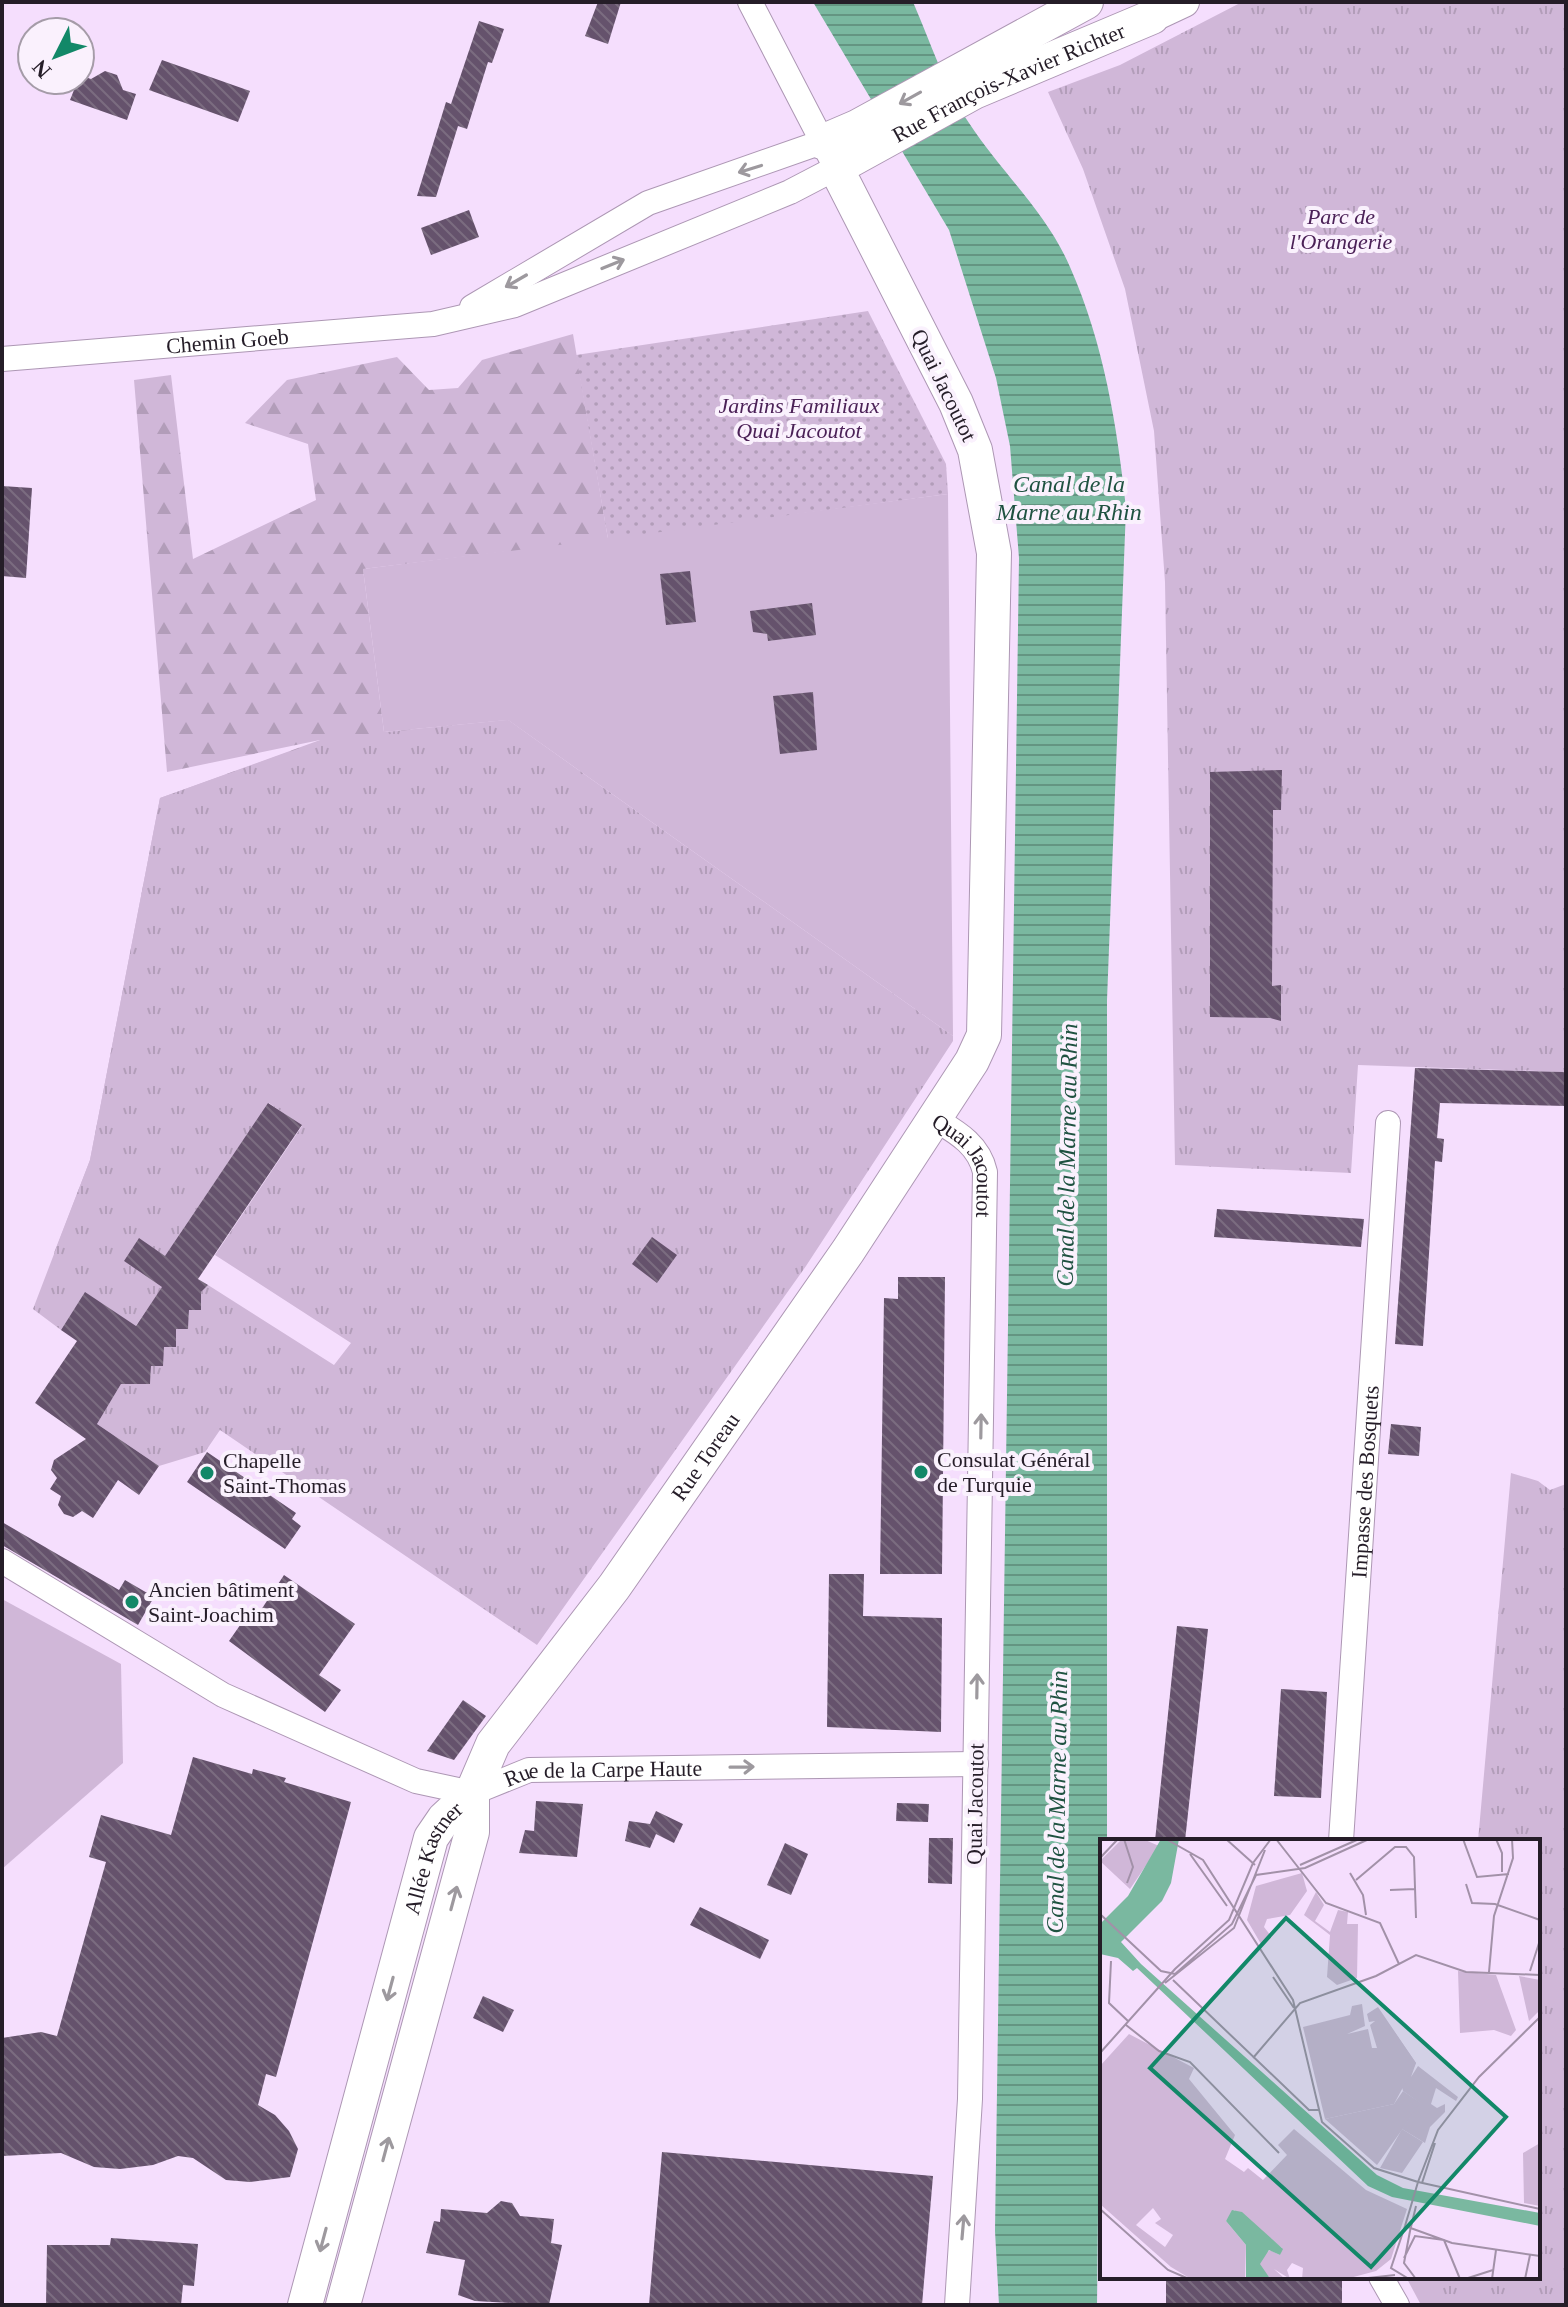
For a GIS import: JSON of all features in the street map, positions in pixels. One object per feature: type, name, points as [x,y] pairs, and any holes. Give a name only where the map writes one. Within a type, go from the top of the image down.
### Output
[{"type":"main road","name":"Rue François-Xavier Richter","points":[[968,81],[1071,6]]},
{"type":"main road","name":"Rue François-Xavier Richter","points":[[829,155],[968,81],[1148,7]]},
{"type":"main road","name":"Quai Jacoutot","points":[[829,155],[956,403],[975,450],[994,553],[984,1035],[935,1119]]},
{"type":"main road","name":"Rue Toreau","points":[[472,1793],[493,1744],[622,1575],[935,1119]]},
{"type":"main road","name":"Allée Kastner","points":[[305,2305],[431,1838],[444,1819],[472,1793]]},
{"type":"main road","name":"Allée Kastner","points":[[343,2305],[472,1832],[472,1793]]},
{"type":"main road","points":[[401,1948],[439,1956]]},
{"type":"street","name":"Quai Jacoutot","points":[[750,2],[829,155]]},
{"type":"street","name":"Rue François-Xavier Richter","points":[[1148,7],[1184,2]]},
{"type":"street","name":"Chemin Goeb","points":[[450,319],[648,203],[829,155]]},
{"type":"street","name":"Chemin Goeb","points":[[2,359],[433,324],[515,305],[790,192],[829,155]]},
{"type":"street","name":"Quai Jacoutot","points":[[935,1119],[981,1154],[985,1172],[970,2099],[957,2305]]},
{"type":"street","name":"Impasse des Bosquets","points":[[1341,1839],[1388,1123]]},
{"type":"street","name":"Rue de la Carpe Haute","points":[[2,1561],[223,1695],[416,1781],[472,1793],[529,1770],[976,1764]]},
{"type":"street","points":[[1382,2279],[1397,2305]]},
{"type":"green space","name":"Parc de l'Orangerie","points":[[1242,2],[1566,2],[1566,1072],[1358,1065],[1351,1173],[1175,1165],[1165,582],[1154,431],[1125,289],[1083,169],[1048,92],[1120,65]]},
{"type":"green space","name":"Jardins Familiaux Quai Jacoutot","points":[[868,311],[946,464],[948,494],[608,539],[576,355]]},
{"type":"green space","points":[[573,334],[608,539],[363,569],[384,732],[508,720],[953,1041],[485,876],[54,1253],[90,1160],[160,798],[320,740],[167,772],[134,380],[171,375],[193,559],[316,500],[308,444],[245,423],[287,380],[397,357],[429,390],[458,388],[482,360]]},
{"type":"green space","points":[[948,494],[953,1036],[508,720],[384,732],[363,569]]},
{"type":"green space","points":[[508,720],[953,1036],[953,1041],[806,1266],[537,1645],[220,1430],[205,1452],[159,1466],[97,1424],[121,1384],[150,1384],[151,1366],[164,1347],[176,1347],[176,1329],[188,1328],[189,1310],[201,1309],[201,1292],[208,1285],[334,1365],[351,1343],[215,1255],[302,1126],[269,1103],[181,1232],[178,1265],[124,1261],[164,1285],[128,1337],[85,1293],[61,1330],[33,1309],[90,1160],[160,798],[328,738]]},
{"type":"green space","points":[[1511,1473],[1538,1481],[1550,1490],[1566,1484],[1566,2305],[1421,2305],[1407,2279],[1540,2279],[1540,1839],[1478,1839]]},
{"type":"green space","points":[[2,1599],[121,1664],[123,1763],[2,1869]]},
{"type":"water","name":"Canal de la Marne au Rhin","points":[[813,2],[913,2],[960,109],[1049,229],[1070,267],[1092,325],[1107,385],[1126,508],[1107,1000],[1107,1839],[1100,1839],[1097,2305],[999,2305],[995,2231],[1019,558],[1010,446],[996,378],[949,230]]},
{"type":"building","points":[[598,2],[621,2],[608,44],[585,36]]},
{"type":"building","points":[[479,21],[504,29],[492,63],[488,62],[467,129],[458,126],[436,197],[417,196],[446,102],[451,104]]},
{"type":"building","points":[[162,60],[250,91],[238,122],[149,90]]},
{"type":"building","points":[[105,71],[117,75],[123,90],[136,94],[127,120],[70,100],[72,96],[96,96],[96,76]]},
{"type":"building","points":[[469,210],[479,237],[431,255],[421,228]]},
{"type":"building","points":[[2,486],[32,488],[26,578],[2,576]]},
{"type":"building","points":[[690,571],[696,622],[666,625],[660,574]]},
{"type":"building","points":[[812,603],[816,635],[768,641],[767,634],[753,632],[750,611]]},
{"type":"building","points":[[813,692],[817,750],[780,754],[773,696]]},
{"type":"building","points":[[1282,770],[1281,810],[1273,810],[1272,986],[1281,985],[1281,1021],[1210,1017],[1210,772]]},
{"type":"building","points":[[1415,1068],[1566,1072],[1566,1106],[1440,1103],[1437,1138],[1444,1139],[1442,1162],[1435,1161],[1423,1346],[1395,1344]]},
{"type":"building","points":[[268,1103],[302,1125],[198,1279],[208,1285],[201,1292],[201,1310],[189,1310],[188,1329],[176,1329],[176,1347],[164,1347],[163,1366],[151,1366],[150,1384],[121,1384],[97,1424],[159,1466],[139,1495],[118,1480],[93,1518],[82,1511],[73,1517],[64,1514],[58,1505],[61,1496],[50,1489],[57,1478],[51,1470],[54,1460],[86,1439],[35,1403],[77,1341],[61,1330],[85,1292],[136,1326],[162,1287],[124,1261],[139,1238],[165,1256]]},
{"type":"building","points":[[1217,1209],[1364,1219],[1361,1247],[1214,1237]]},
{"type":"building","points":[[652,1237],[677,1255],[657,1283],[632,1264]]},
{"type":"building","points":[[898,1277],[945,1277],[942,1574],[880,1574],[884,1298],[898,1299]]},
{"type":"building","points":[[1391,1424],[1421,1427],[1419,1456],[1388,1454]]},
{"type":"building","points":[[207,1452],[296,1513],[292,1519],[301,1526],[285,1549],[187,1482]]},
{"type":"building","points":[[2,1522],[119,1590],[125,1580],[154,1597],[138,1625],[2,1545]]},
{"type":"building","points":[[829,1574],[864,1574],[863,1616],[942,1618],[941,1732],[827,1727]]},
{"type":"building","points":[[284,1575],[355,1624],[319,1675],[341,1690],[325,1712],[229,1641],[252,1608],[259,1613]]},
{"type":"building","points":[[1177,1626],[1208,1629],[1185,1839],[1155,1839]]},
{"type":"building","points":[[1281,1689],[1327,1692],[1321,1798],[1274,1796]]},
{"type":"building","points":[[463,1700],[486,1716],[454,1760],[427,1751]]},
{"type":"building","points":[[193,1757],[252,1774],[253,1769],[286,1778],[284,1782],[351,1802],[276,2077],[266,2074],[258,2105],[275,2115],[289,2131],[298,2149],[290,2177],[250,2182],[226,2180],[193,2158],[178,2156],[153,2165],[120,2169],[94,2167],[61,2153],[2,2156],[2,2038],[41,2032],[57,2036],[106,1862],[89,1857],[101,1815],[171,1835]]},
{"type":"building","points":[[536,1801],[583,1804],[577,1857],[519,1853],[525,1830],[534,1831]]},
{"type":"building","points":[[897,1803],[929,1804],[928,1822],[896,1821]]},
{"type":"building","points":[[656,1811],[683,1824],[674,1843],[656,1834],[650,1848],[625,1841],[629,1821],[650,1824]]},
{"type":"building","points":[[929,1838],[953,1838],[952,1884],[928,1883]]},
{"type":"building","points":[[785,1843],[808,1854],[791,1895],[767,1885]]},
{"type":"building","points":[[700,1907],[769,1940],[760,1959],[690,1925]]},
{"type":"building","points":[[483,1996],[514,2010],[503,2032],[473,2018]]},
{"type":"building","points":[[662,2152],[933,2176],[922,2305],[649,2305]]},
{"type":"building","points":[[501,2201],[512,2203],[520,2216],[554,2219],[551,2243],[562,2245],[549,2305],[475,2301],[458,2295],[465,2260],[426,2253],[434,2221],[440,2222],[441,2209],[487,2213]]},
{"type":"building","points":[[111,2238],[198,2244],[194,2286],[183,2285],[181,2305],[46,2305],[47,2245],[110,2245]]},
{"type":"building","points":[[1166,2279],[1342,2279],[1342,2305],[1166,2305]]},
{"type":"place","name":"Consulat Général de Turquie","points":[[921,1472]]},
{"type":"place","name":"Chapelle Saint-Thomas","points":[[207,1473]]},
{"type":"place","name":"Ancien bâtiment Saint-Joachim","points":[[132,1602]]}]
